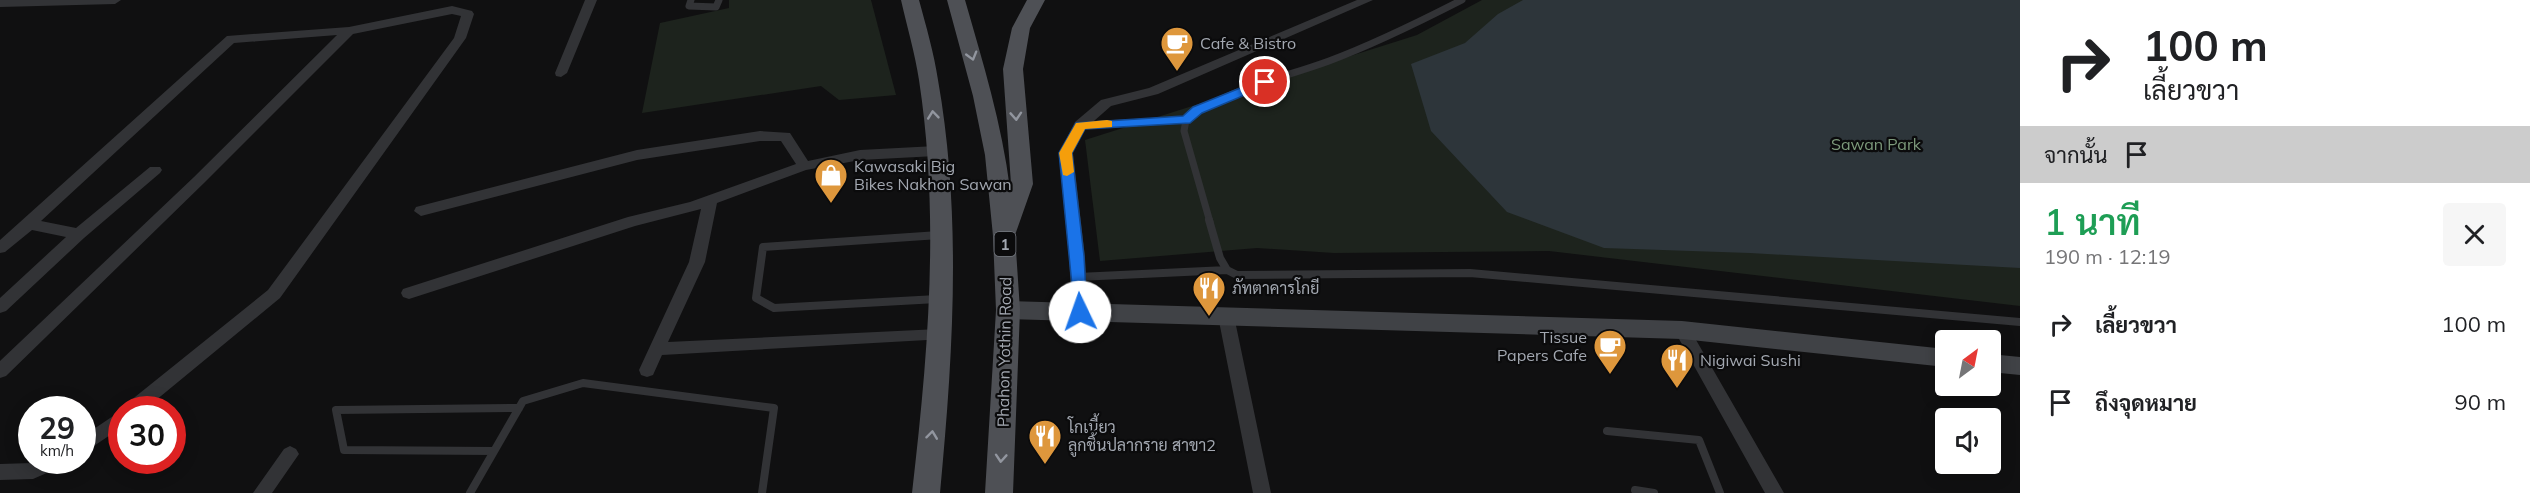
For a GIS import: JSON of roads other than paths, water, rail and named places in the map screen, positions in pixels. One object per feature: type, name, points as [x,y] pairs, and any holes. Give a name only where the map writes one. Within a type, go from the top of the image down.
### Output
[{"type":"main road","points":[[910,0],[930,87],[940,184],[941,299],[936,405],[926,493]]},
{"type":"main road","name":"Phahon Yothin Road","points":[[956,0],[995,154],[1004,236],[1008,310],[999,493]]},
{"type":"main road","points":[[1004,236],[1022,184],[1013,69],[1021,28],[1036,0]]},
{"type":"street","points":[[0,3],[115,0]]},
{"type":"street","points":[[561,73],[591,0]]},
{"type":"street","points":[[1080,312],[1065,153],[1080,125],[1106,103],[1153,91],[1366,0]]},
{"type":"street","points":[[0,248],[231,39],[350,31],[452,10],[468,14],[460,38],[274,294],[148,396]]},
{"type":"street","points":[[0,371],[200,180],[350,31]]},
{"type":"street","points":[[421,211],[637,155],[760,136],[785,136],[804,166]]},
{"type":"street","points":[[409,293],[710,200],[804,166],[860,155],[936,151]]},
{"type":"street","points":[[0,308],[79,234],[155,170]]},
{"type":"street","points":[[647,370],[697,262],[710,200]]},
{"type":"street","points":[[29,224],[79,234]]},
{"type":"street","points":[[1008,310],[1682,330],[1935,357]]},
{"type":"street","points":[[1226,316],[1262,493]]},
{"type":"street","points":[[1682,330],[1775,493]]},
{"type":"street","points":[[657,349],[939,335]]},
{"type":"street","points":[[2001,364],[2020,366]]},
{"type":"street","points":[[262,493],[290,454]]},
{"type":"street","points":[[0,472],[18,471]]},
{"type":"lane","points":[[691,0],[689,6],[708,7],[717,6],[719,0]]},
{"type":"lane","points":[[1080,125],[1186,120],[1198,110],[1244,89],[1327,61],[1407,29],[1462,0]]},
{"type":"lane","points":[[1186,120],[1184,131],[1220,258],[1227,270]]},
{"type":"lane","points":[[940,235],[763,247],[756,298],[774,308],[941,299]]},
{"type":"lane","points":[[1078,277],[1227,270],[1237,275],[1470,273],[2020,322]]},
{"type":"lane","points":[[470,493],[523,401],[583,383],[774,408],[762,493]]},
{"type":"lane","points":[[494,451],[344,450],[336,410],[519,408]]},
{"type":"lane","points":[[1607,431],[1699,440],[1720,493]]},
{"type":"lane","points":[[1635,490],[1654,493]]},
{"type":"place","name":"Cafe & Bistro","points":[[1177,72]]},
{"type":"place","name":"Kawasaki Big Bikes Nakhon Sawan","points":[[831,204]]},
{"type":"place","name":"ภัทตาคารโกยี","points":[[1209,317]]},
{"type":"place","name":"Tissue Papers Cafe","points":[[1610,375]]},
{"type":"place","name":"Nigiwai Sushi","points":[[1677,389]]},
{"type":"place","name":"โกเนี้ยว ลูกชิ้นปลากราย สาขา2","points":[[1045,465]]},
{"type":"park label","name":"Sawan Park","points":[[1876,144]]}]
